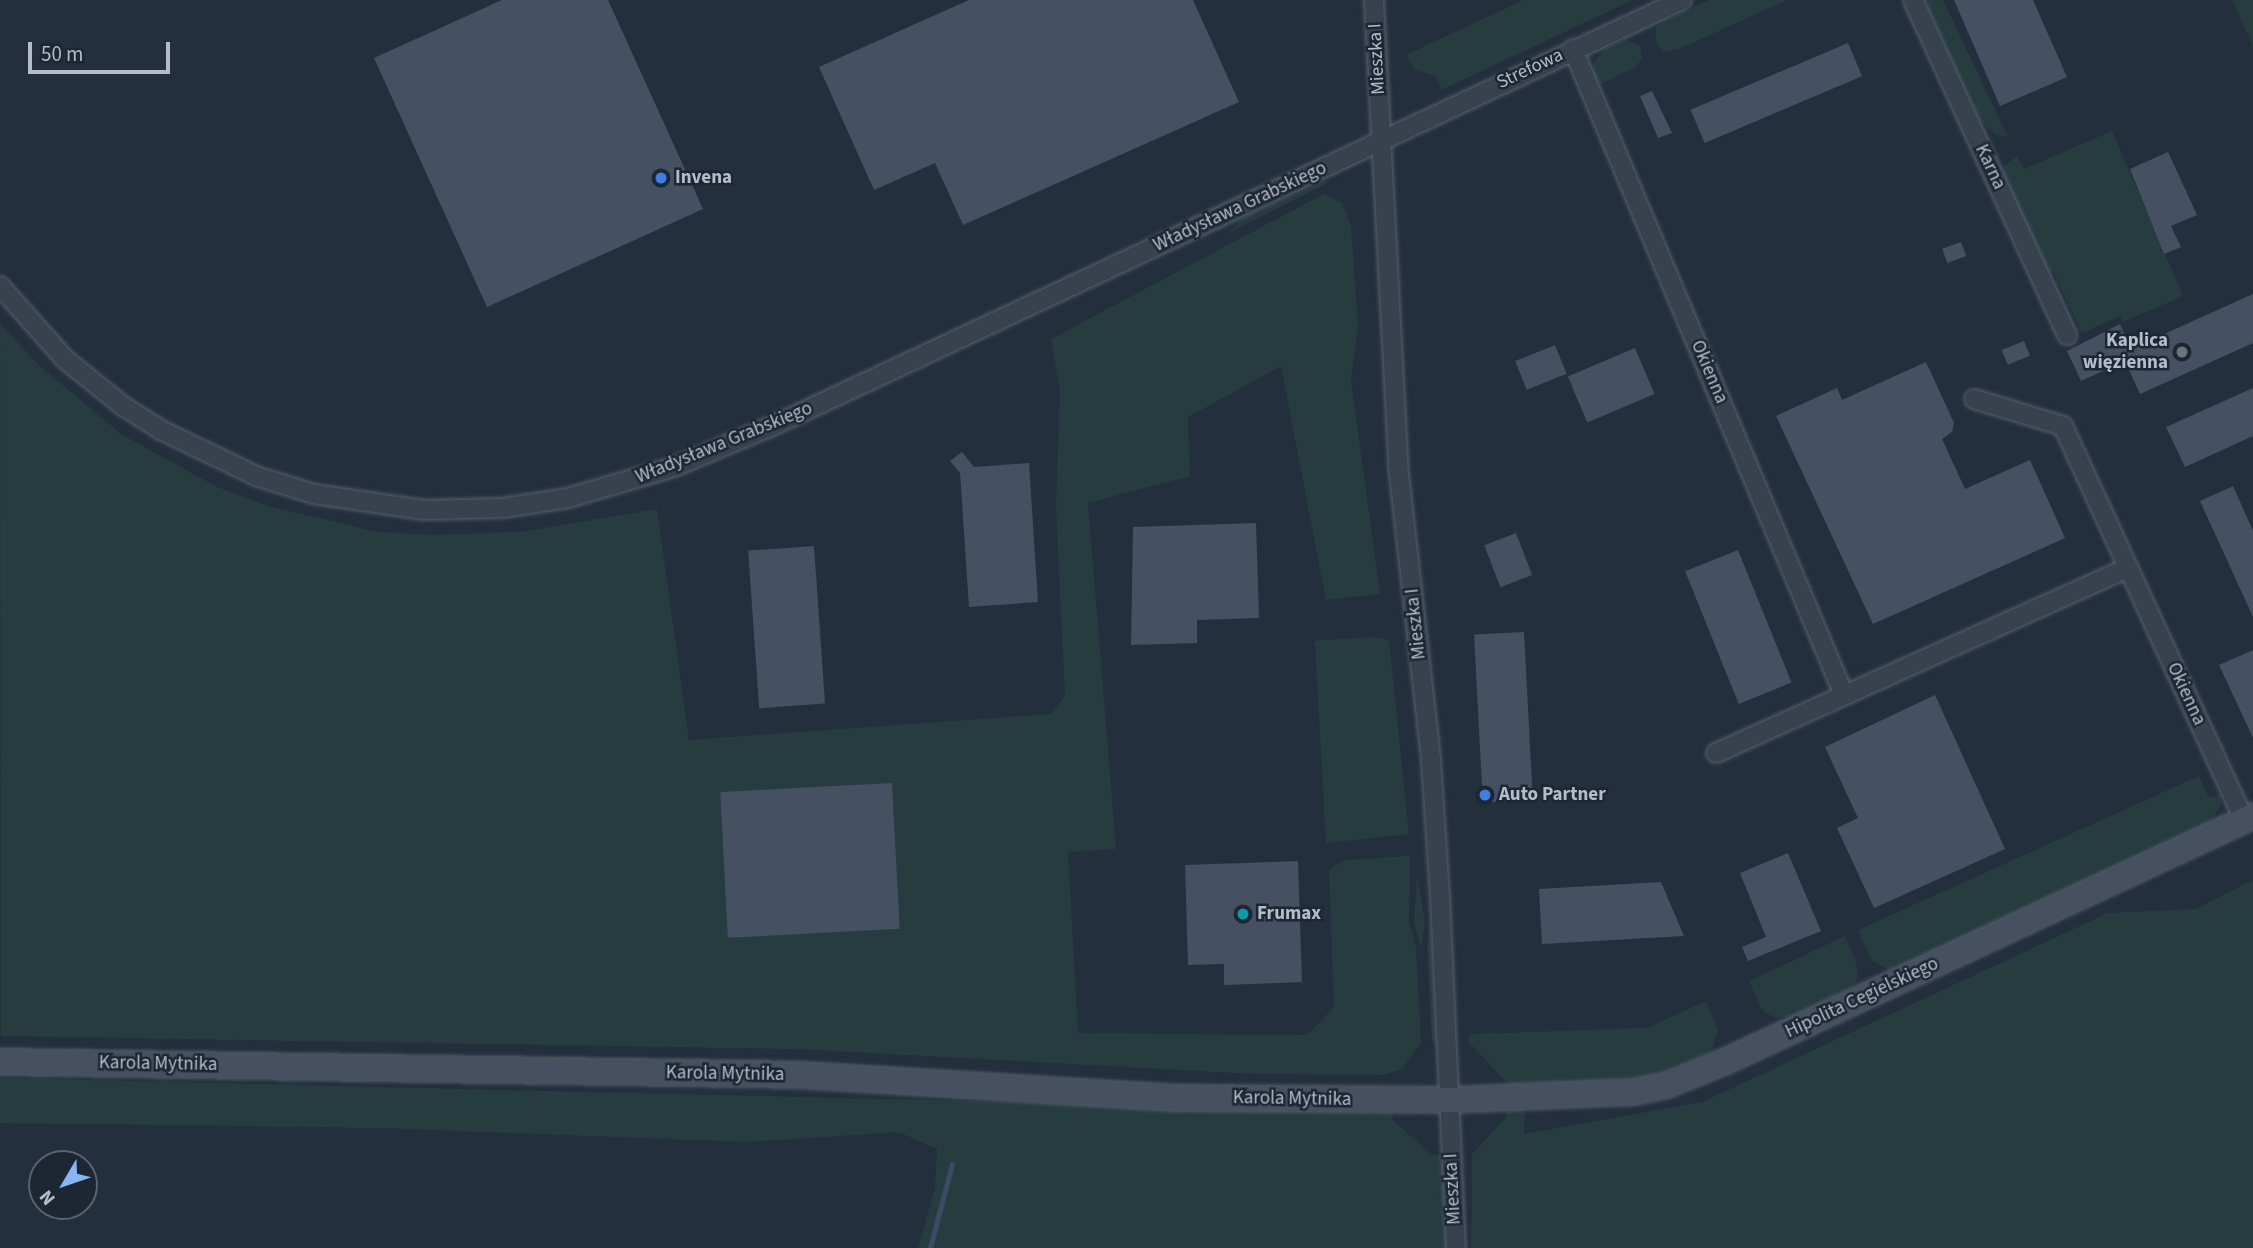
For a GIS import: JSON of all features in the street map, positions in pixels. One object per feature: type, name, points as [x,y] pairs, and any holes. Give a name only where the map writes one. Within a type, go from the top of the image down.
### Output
[{"type":"street","name":"Mieszka I","points":[[1374,0],[1398,465],[1431,761],[1456,1248]]},
{"type":"street","name":"Strefowa","points":[[1380,141],[1682,0]]},
{"type":"street","name":"Karna","points":[[1913,0],[2067,334]]},
{"type":"street","name":"Okienna","points":[[1573,49],[1844,695]]},
{"type":"street","name":"Władysława Grabskiego","points":[[0,286],[66,360],[104,391],[161,430],[208,455],[314,494],[374,506],[503,508],[626,483],[719,449],[1380,141]]},
{"type":"street","name":"Okienna","points":[[1974,399],[2063,426],[2248,818]]},
{"type":"street","points":[[1716,752],[2128,568]]},
{"type":"street","name":"Hipolita Cegielskiego","points":[[1450,1100],[1634,1092],[1667,1085],[2248,818]]},
{"type":"street","name":"Karola Mytnika","points":[[0,1062],[798,1075],[1178,1098],[1450,1100]]},
{"type":"green space","points":[[1523,0],[1633,0],[1441,90],[1436,76],[1415,70],[1406,55]]},
{"type":"green space","points":[[1709,0],[1787,0],[1679,49],[1663,52],[1656,42],[1656,26]]},
{"type":"green space","points":[[1924,0],[1943,0],[2008,137],[1996,135],[1978,118]]},
{"type":"green space","points":[[2232,0],[2253,0],[2253,47]]},
{"type":"green space","points":[[1626,40],[1640,46],[1642,59],[1635,67],[1599,85],[1593,75],[1594,62],[1606,48]]},
{"type":"green space","points":[[2112,131],[2183,296],[2123,322],[2120,316],[2082,333],[2053,271],[2048,274],[2003,177],[2004,166],[2017,156],[2024,169]]},
{"type":"green space","points":[[1331,179],[1324,185],[1230,232],[1243,217]]},
{"type":"green space","points":[[1324,194],[1342,203],[1351,226],[1358,327],[1351,380],[1380,594],[1326,600],[1281,366],[1188,417],[1190,476],[1088,503],[1116,849],[1068,852],[1078,1033],[1307,1035],[1334,1007],[1329,869],[1345,860],[1410,856],[1409,922],[1416,948],[1421,1043],[1402,1069],[1385,1075],[1254,1074],[798,1049],[1,1036],[0,324],[41,367],[121,434],[217,487],[268,506],[378,532],[435,535],[520,532],[657,509],[689,740],[1051,714],[1065,696],[1056,508],[1060,391],[1051,339]]},
{"type":"green space","points":[[1374,637],[1389,640],[1409,834],[1326,843],[1315,641]]},
{"type":"green space","points":[[2199,776],[2209,798],[2220,794],[2222,802],[2210,825],[1899,968],[1889,970],[1871,960],[1858,930]]},
{"type":"green space","points":[[1417,875],[1425,921],[1421,948],[1414,921]]},
{"type":"green space","points":[[2253,880],[2253,1248],[1471,1248],[1472,1154],[1506,1118],[1506,1109],[1525,1107],[1524,1134],[1702,1102],[2108,913],[2196,909]]},
{"type":"green space","points":[[1431,921],[1437,1044],[1432,1041],[1427,947]]},
{"type":"green space","points":[[1845,936],[1856,962],[1858,977],[1853,987],[1790,1018],[1773,1017],[1761,1009],[1749,981]]},
{"type":"green space","points":[[1706,1001],[1718,1030],[1711,1052],[1643,1078],[1510,1086],[1467,1040],[1472,1034],[1647,1028]]},
{"type":"green space","points":[[0,1047],[797,1060],[1179,1083],[1390,1088],[1249,1090],[0,1052]]},
{"type":"green space","points":[[0,1078],[1392,1111],[1393,1120],[1432,1155],[1442,1155],[1448,1248],[918,1248],[935,1188],[937,1149],[899,1132],[746,1142],[382,1128],[0,1123]]},
{"type":"building","points":[[502,0],[608,0],[703,209],[487,307],[374,58]]},
{"type":"building","points":[[969,0],[1193,0],[1239,102],[963,225],[935,163],[874,190],[819,67]]},
{"type":"building","points":[[1954,0],[2033,0],[2067,77],[2000,106]]},
{"type":"building","points":[[1848,43],[1862,76],[1705,143],[1691,110]]},
{"type":"building","points":[[1652,91],[1672,133],[1658,138],[1640,96]]},
{"type":"building","points":[[2168,152],[2197,215],[2171,226],[2181,247],[2164,254],[2130,169]]},
{"type":"building","points":[[1961,242],[1966,256],[1947,263],[1942,249]]},
{"type":"building","points":[[2253,294],[2253,343],[2140,394],[2125,361],[2081,381],[2067,351],[2120,324],[2131,349]]},
{"type":"building","points":[[2024,341],[2030,356],[2008,365],[2002,350]]},
{"type":"building","points":[[1555,345],[1567,374],[1527,390],[1515,361]]},
{"type":"building","points":[[1635,348],[1655,394],[1587,423],[1568,377]]},
{"type":"building","points":[[1926,362],[1954,423],[1952,432],[1942,439],[1965,489],[2030,460],[2065,538],[1873,624],[1776,416],[1837,388],[1842,400]]},
{"type":"building","points":[[2253,388],[2253,436],[2185,467],[2166,427]]},
{"type":"building","points":[[962,452],[974,467],[1029,463],[1038,602],[969,607],[960,473],[950,461]]},
{"type":"building","points":[[2233,486],[2253,531],[2253,617],[2200,501]]},
{"type":"building","points":[[1256,523],[1259,618],[1197,620],[1197,643],[1131,645],[1133,527]]},
{"type":"building","points":[[1516,533],[1532,575],[1500,587],[1484,545]]},
{"type":"building","points":[[814,546],[825,704],[759,708],[748,551]]},
{"type":"building","points":[[1738,550],[1792,683],[1739,704],[1685,571]]},
{"type":"building","points":[[1524,632],[1533,800],[1483,802],[1474,635]]},
{"type":"building","points":[[2253,650],[2253,738],[2219,665]]},
{"type":"building","points":[[1935,695],[2005,849],[1874,908],[1837,828],[1858,818],[1825,747]]},
{"type":"building","points":[[892,783],[900,929],[728,938],[720,792]]},
{"type":"building","points":[[1788,853],[1821,931],[1748,961],[1742,947],[1766,937],[1740,873]]},
{"type":"building","name":"Frumax","points":[[1298,861],[1302,982],[1224,985],[1224,964],[1188,965],[1185,865]]},
{"type":"building","points":[[1661,882],[1684,936],[1542,944],[1539,889]]},
{"type":"waterway","points":[[930,1248],[952,1164]]},
{"type":"place","name":"Invena","points":[[661,178]]},
{"type":"place","name":"Kaplica więzienna","points":[[2182,352]]},
{"type":"place","name":"Auto Partner","points":[[1485,795]]},
{"type":"place","name":"Frumax","points":[[1243,914]]}]
